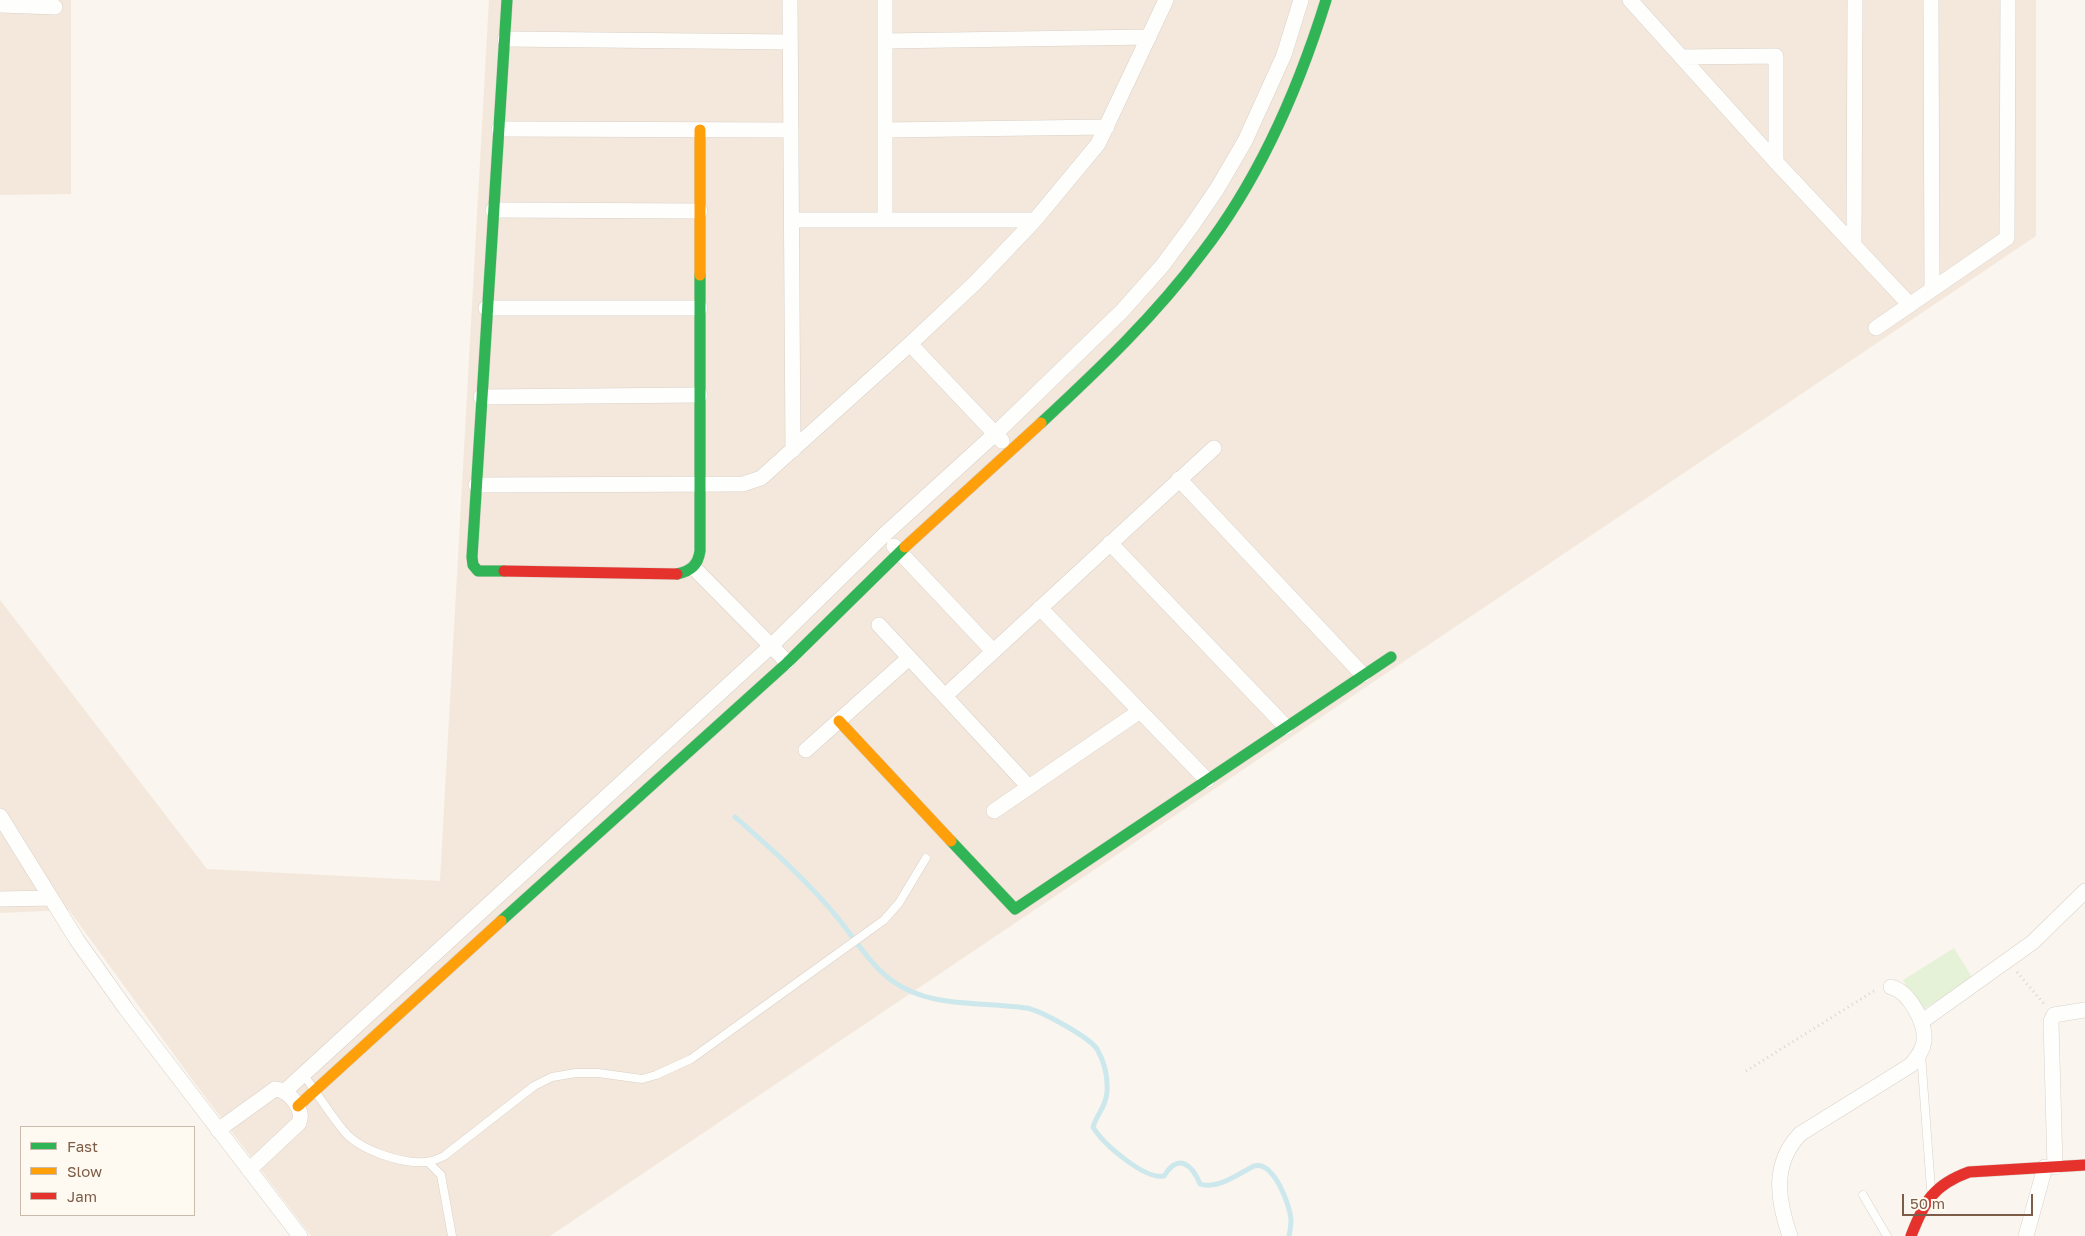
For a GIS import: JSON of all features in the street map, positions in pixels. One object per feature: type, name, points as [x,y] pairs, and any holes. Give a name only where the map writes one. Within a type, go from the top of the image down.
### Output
[{"type":"street","points":[[507,0],[486,308],[472,557],[473,565],[478,571],[673,574],[694,568],[700,558],[700,130]]},
{"type":"street","points":[[790,0],[794,450]]},
{"type":"street","points":[[885,0],[885,220]]},
{"type":"street","points":[[476,485],[749,483],[766,474],[976,282],[1035,220],[1088,156],[1107,127],[1166,0]]},
{"type":"street","points":[[284,1092],[771,646],[884,536],[995,434],[1122,311],[1162,266],[1217,189],[1245,141],[1284,55],[1301,0]]},
{"type":"street","points":[[298,1106],[787,662],[900,552],[1011,451],[1139,327],[1180,281],[1237,202],[1266,152],[1288,107],[1306,63],[1325,3],[1308,0]]},
{"type":"street","points":[[1630,0],[1776,162],[1910,305]]},
{"type":"street","points":[[1854,245],[1855,0]]},
{"type":"street","points":[[1931,0],[1932,289]]},
{"type":"street","points":[[1876,328],[2007,238],[2008,0]]},
{"type":"street","points":[[0,5],[55,7]]},
{"type":"street","points":[[885,41],[1149,37]]},
{"type":"street","points":[[505,39],[790,42]]},
{"type":"street","points":[[1681,57],[1776,56],[1776,162]]},
{"type":"street","points":[[885,130],[1107,127]]},
{"type":"street","points":[[499,129],[791,130]]},
{"type":"street","points":[[1217,189],[1237,202]]},
{"type":"street","points":[[493,210],[700,211]]},
{"type":"street","points":[[792,220],[1035,220]]},
{"type":"street","points":[[486,308],[700,308]]},
{"type":"street","points":[[910,344],[1011,451]]},
{"type":"street","points":[[481,397],[700,396]]},
{"type":"street","points":[[945,696],[1214,448]]},
{"type":"street","points":[[1180,479],[1363,675]]},
{"type":"street","points":[[884,536],[993,651]]},
{"type":"street","points":[[1110,543],[1286,727]]},
{"type":"street","points":[[694,568],[787,662]]},
{"type":"street","points":[[1040,608],[1207,780]]},
{"type":"street","points":[[879,625],[1029,787]]},
{"type":"street","points":[[838,721],[1014,910],[1391,657]]},
{"type":"street","points":[[806,750],[909,658]]},
{"type":"street","points":[[994,810],[1140,711]]},
{"type":"street","points":[[0,816],[51,898],[126,1009],[300,1236]]},
{"type":"street","points":[[1921,1022],[2033,942],[2085,892]]},
{"type":"street","points":[[0,899],[51,898]]},
{"type":"street","points":[[1790,1236],[1780,1185],[1780,1164],[1788,1147],[1800,1134],[1911,1065],[1921,1052],[1924,1032],[1921,1022],[1904,993],[1891,987]]},
{"type":"street","points":[[2026,1236],[2050,1167],[2051,1021],[2054,1015],[2085,1010]]},
{"type":"street","points":[[218,1130],[271,1090],[278,1089],[284,1092],[298,1106],[301,1115],[299,1123],[248,1170]]},
{"type":"street","points":[[1911,1236],[1922,1207],[1931,1194],[1940,1184],[1952,1177],[1969,1172],[2085,1165]]},
{"type":"lane","points":[[303,1074],[344,1132],[355,1142],[390,1157],[428,1162],[444,1156],[534,1086],[552,1077],[598,1074],[642,1079],[656,1076],[691,1059],[884,920],[899,903],[926,858]]},
{"type":"lane","points":[[1921,1052],[1931,1194]]},
{"type":"lane","points":[[428,1162],[441,1175],[452,1236]]},
{"type":"lane","points":[[1863,1195],[1887,1236]]},
{"type":"path","points":[[2008,961],[2054,1015]]},
{"type":"path","points":[[1746,1071],[1873,992],[1891,987]]},
{"type":"shaded area","points":[[0,0],[71,0],[71,194],[0,195]]},
{"type":"shaded area","points":[[489,0],[2036,0],[2036,236],[550,1236],[311,1236],[194,1082],[69,910],[0,913],[0,600],[207,869],[440,881]]},
{"type":"green space","points":[[1954,948],[1973,979],[1922,1010],[1903,980]]},
{"type":"waterway","points":[[735,817],[813,890],[869,958],[891,980],[922,996],[939,1000],[1033,1010],[1064,1025],[1092,1044],[1100,1054],[1104,1065],[1107,1086],[1105,1102],[1093,1127],[1115,1151],[1136,1167],[1156,1176],[1164,1176],[1174,1165],[1184,1164],[1193,1171],[1200,1184],[1207,1185],[1221,1183],[1254,1166],[1261,1166],[1268,1170],[1274,1176],[1284,1194],[1291,1220],[1289,1236]]},
{"type":"traffic: fast","points":[[504,571],[478,571],[473,565],[472,557],[507,0]]},
{"type":"traffic: fast","points":[[1041,423],[1105,363],[1165,299],[1223,224],[1259,164],[1290,100],[1326,0]]},
{"type":"traffic: fast","points":[[677,574],[693,567],[698,560],[700,551],[700,275]]},
{"type":"traffic: fast","points":[[501,921],[787,663],[905,547]]},
{"type":"traffic: fast","points":[[951,841],[1015,909],[1391,657]]},
{"type":"traffic: slow","points":[[700,130],[700,275]]},
{"type":"traffic: slow","points":[[905,547],[1041,423]]},
{"type":"traffic: slow","points":[[839,721],[951,841]]},
{"type":"traffic: slow","points":[[298,1106],[501,921]]},
{"type":"traffic: jam","points":[[504,571],[677,574]]},
{"type":"traffic: jam","points":[[1911,1236],[1920,1213],[1931,1196],[1947,1183],[1969,1172],[2085,1165]]}]
